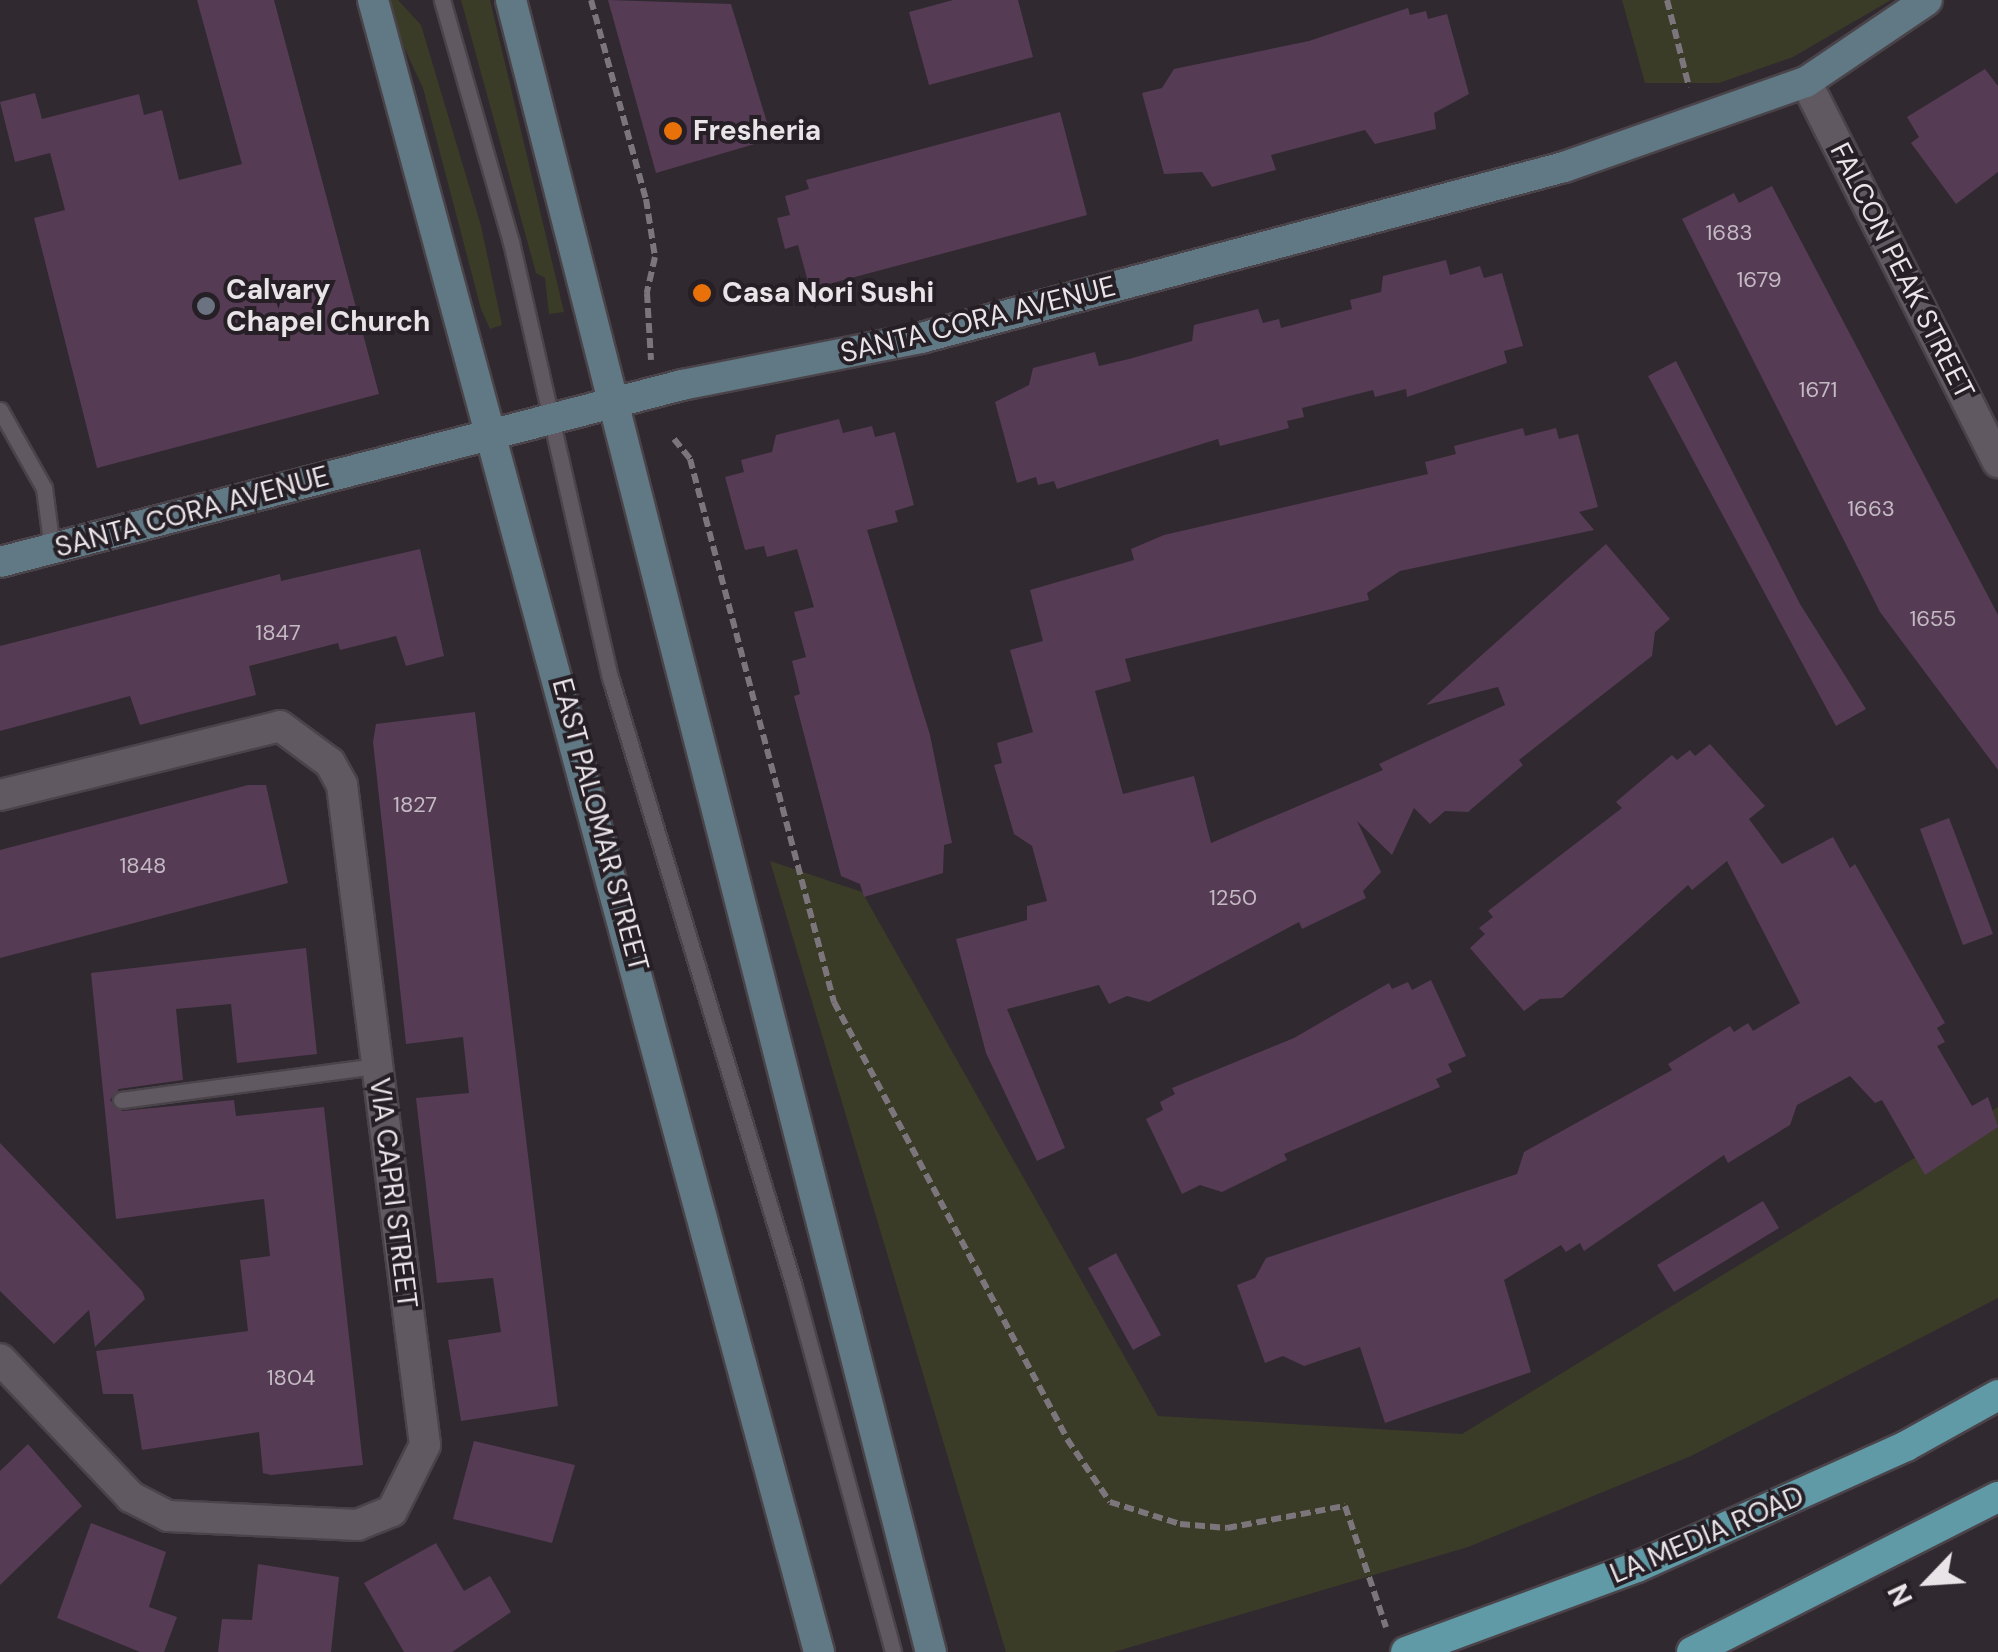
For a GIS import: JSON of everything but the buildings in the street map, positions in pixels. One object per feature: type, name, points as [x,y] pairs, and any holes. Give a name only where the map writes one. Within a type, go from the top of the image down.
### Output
[{"type":"main road","name":"EAST PALOMAR STREET","points":[[373,0],[494,433],[819,1652]]},
{"type":"main road","points":[[511,0],[931,1652]]},
{"type":"main road","name":"SANTA CORA AVENUE","points":[[0,562],[550,418],[922,338],[1564,167],[1806,82],[1927,0]]},
{"type":"main road","name":"LA MEDIA ROAD","points":[[1397,1643],[1709,1536],[1998,1396]]},
{"type":"main road","points":[[1692,1652],[1998,1498]]},
{"type":"street","name":"FALCON PEAK STREET","points":[[1806,82],[1997,458]]},
{"type":"street","name":"VIA CAPRI STREET","points":[[0,795],[238,730],[280,726],[303,736],[342,785],[425,1446],[392,1511],[358,1526],[168,1516],[131,1496],[0,1358]]},
{"type":"lane","points":[[442,0],[511,242],[610,677],[830,1411],[893,1652]]},
{"type":"lane","points":[[0,410],[44,488],[52,549]]},
{"type":"lane","points":[[121,1100],[377,1066]]},
{"type":"path","points":[[590,0],[646,198],[655,257],[647,293],[652,364]]},
{"type":"path","points":[[1667,0],[1689,87]]},
{"type":"path","points":[[674,439],[690,459],[834,1002],[1066,1439],[1110,1502],[1180,1524],[1228,1528],[1345,1506],[1397,1643]]},
{"type":"green space","points":[[382,0],[398,0],[421,25],[481,226],[502,325],[490,329],[481,309],[423,88]]},
{"type":"green space","points":[[461,0],[490,0],[564,312],[549,314],[545,278],[536,273]]},
{"type":"green space","points":[[1622,0],[1891,0],[1793,57],[1719,83],[1645,83]]},
{"type":"green space","points":[[770,861],[862,892],[1158,1416],[1462,1434],[1998,1107],[1998,1298],[1691,1456],[1468,1547],[1114,1652],[1006,1652]]},
{"type":"place","name":"Fresheria","points":[[673,131]]},
{"type":"place","name":"Casa Nori Sushi","points":[[702,293]]},
{"type":"place","name":"Calvary Chapel Church","points":[[206,306]]}]
